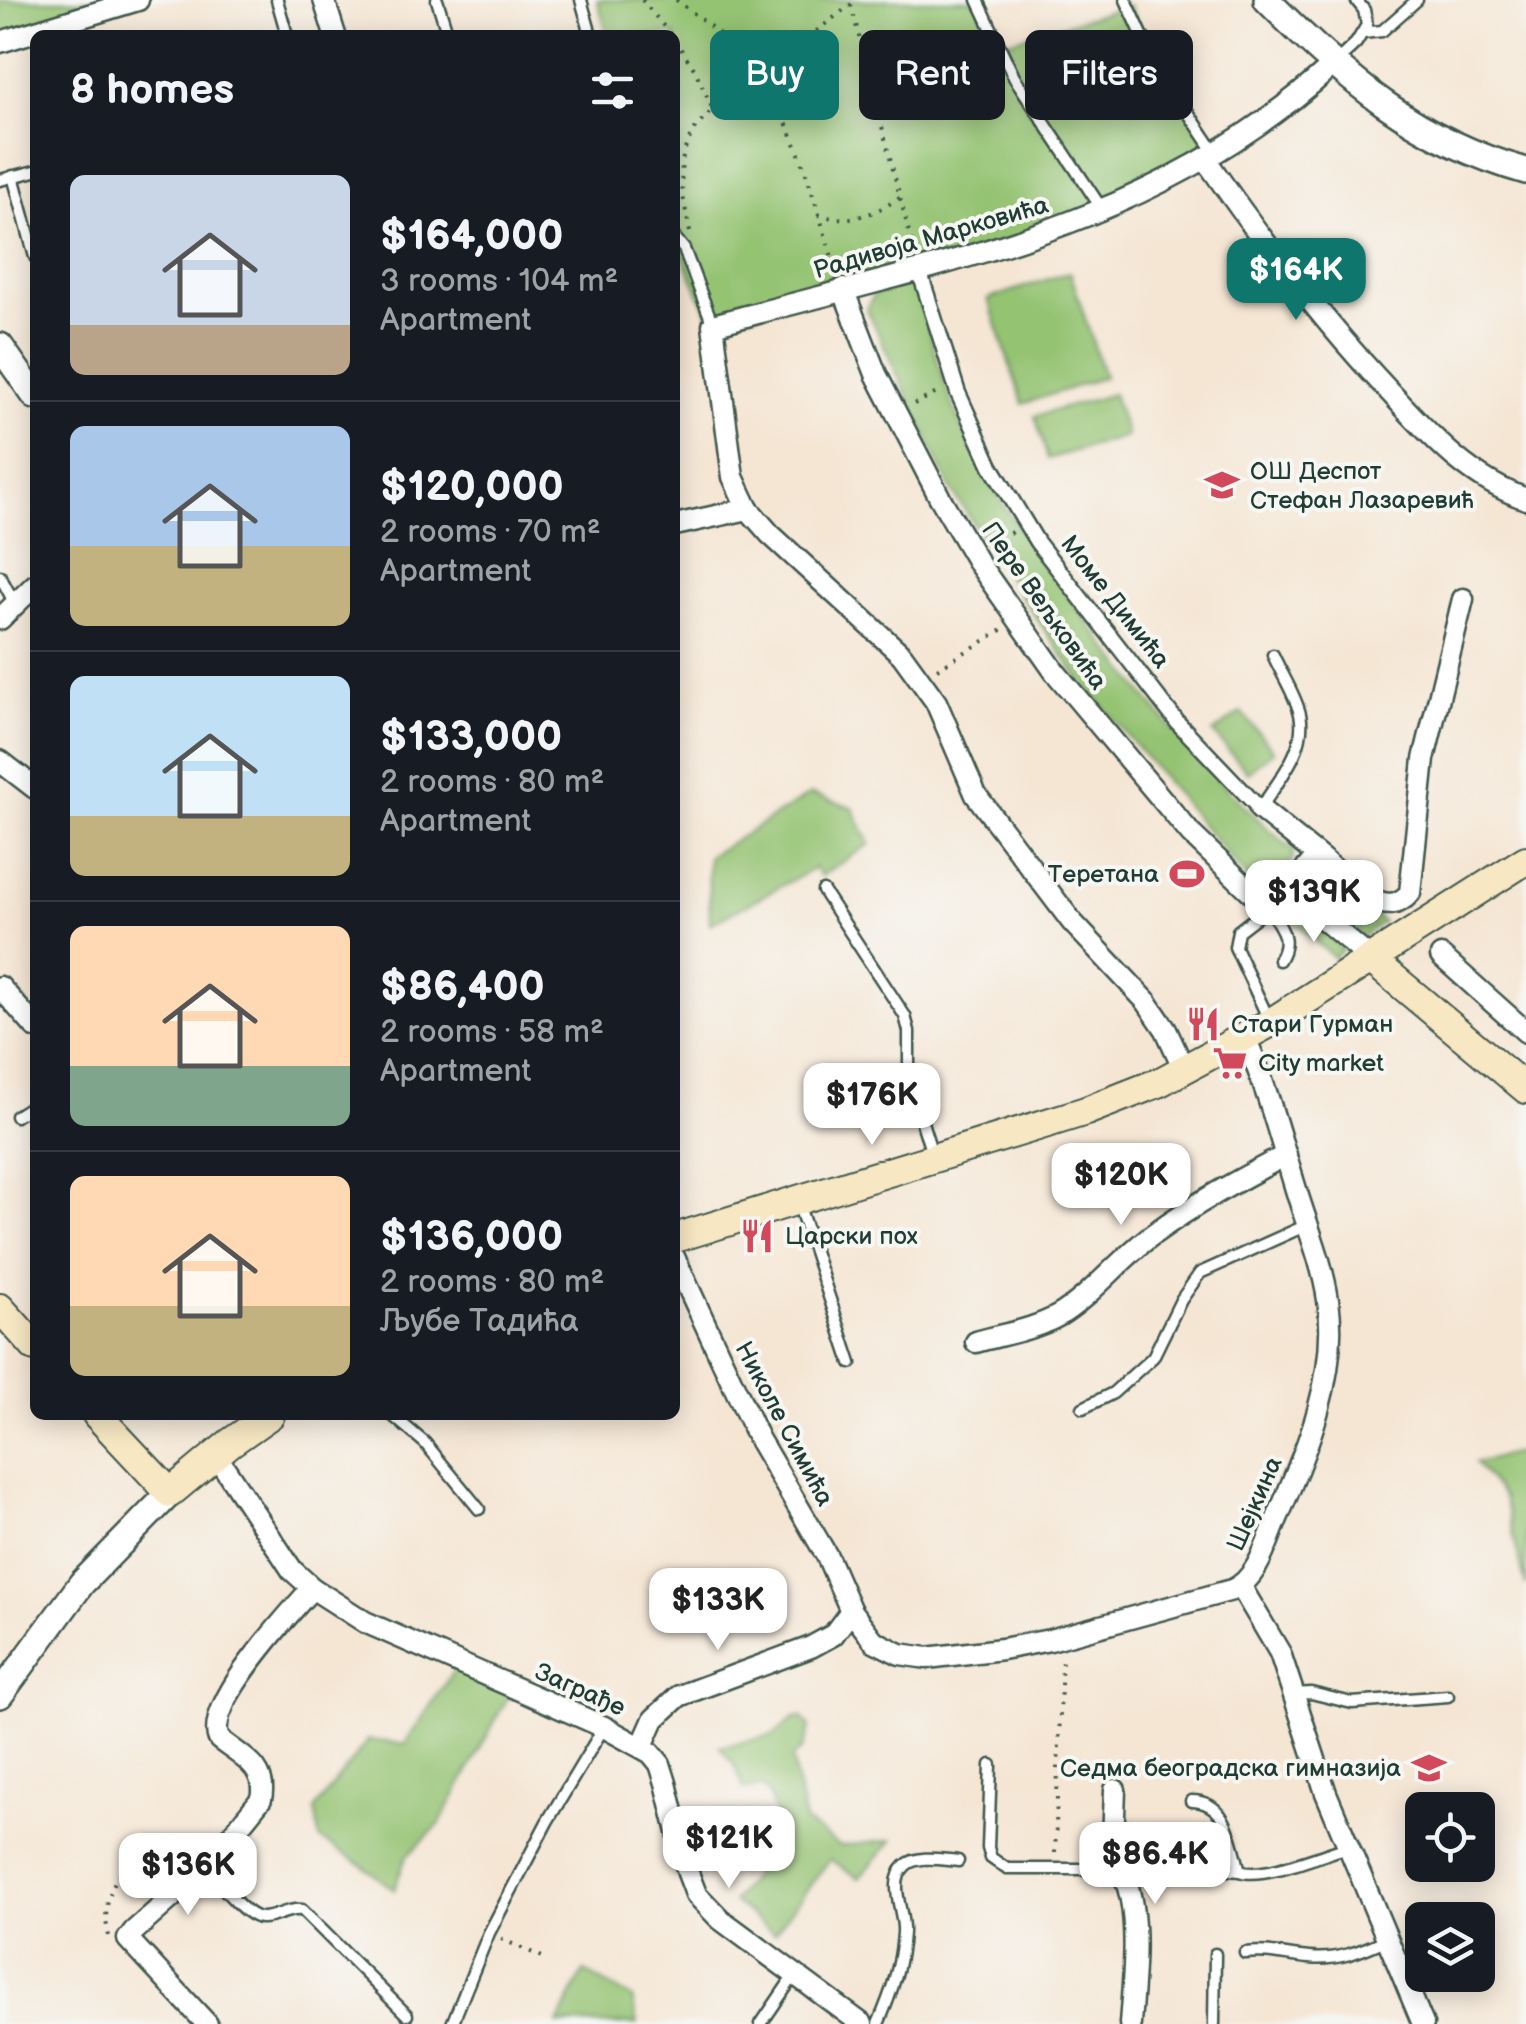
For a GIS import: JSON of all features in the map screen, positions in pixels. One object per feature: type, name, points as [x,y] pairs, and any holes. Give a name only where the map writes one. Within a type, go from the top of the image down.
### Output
[{"type":"main road","points":[[680,1236],[934,1160],[1124,1097],[1245,1038],[1526,860]]},
{"type":"main road","points":[[1372,960],[1526,1089]]},
{"type":"main road","points":[[0,1308],[30,1341]]},
{"type":"main road","points":[[101,1420],[170,1492],[263,1420]]},
{"type":"street","points":[[39,30],[138,0]]},
{"type":"street","points":[[324,0],[333,30]]},
{"type":"street","points":[[1268,0],[1334,64],[1402,118],[1474,155],[1526,171]]},
{"type":"street","points":[[0,42],[30,33]]},
{"type":"street","name":"Радивоја Марковића","points":[[713,325],[980,255],[1063,227],[1211,157],[1291,101],[1334,64]]},
{"type":"street","points":[[1211,157],[1318,311],[1437,445],[1473,472],[1526,499]]},
{"type":"street","name":"Моме Димића","points":[[919,270],[955,384],[991,466],[1026,523],[1094,618],[1178,722],[1260,809],[1370,898],[1391,905],[1410,892],[1424,758],[1462,599]]},
{"type":"street","name":"Пере Вељковића","points":[[843,289],[876,374],[974,557],[1055,672],[1191,834],[1268,908]]},
{"type":"street","points":[[713,325],[732,477],[748,508],[770,534],[882,633],[920,679],[936,702],[976,794],[1072,922],[1147,1002],[1166,1030],[1184,1069]]},
{"type":"street","points":[[0,346],[30,389]]},
{"type":"street","points":[[680,524],[748,508]]},
{"type":"street","points":[[8,612],[30,590]]},
{"type":"street","points":[[0,762],[30,784]]},
{"type":"street","points":[[1268,908],[1289,890],[1316,856]]},
{"type":"street","points":[[1289,890],[1372,960]]},
{"type":"street","points":[[1441,956],[1526,1032]]},
{"type":"street","points":[[0,987],[30,1020]]},
{"type":"street","name":"Шејкина","points":[[1245,1038],[1322,1273],[1330,1320],[1315,1424],[1257,1563],[1241,1586],[1280,1653],[1326,1793],[1423,2024]]},
{"type":"street","points":[[976,1342],[1038,1326],[1057,1316],[1076,1304],[1151,1236],[1198,1203],[1286,1155]]},
{"type":"street","name":"Николе Симића","points":[[680,1270],[758,1438],[827,1556],[851,1611]]},
{"type":"street","name":"Заграђе","points":[[216,1455],[276,1550],[312,1588],[366,1622],[642,1746],[660,1764],[696,1894],[720,1919],[863,2023]]},
{"type":"street","points":[[0,1695],[82,1582],[170,1492]]},
{"type":"street","points":[[642,1746],[654,1719],[679,1696],[811,1647],[833,1635],[851,1611],[874,1641],[900,1654],[943,1657],[1062,1637],[1241,1586]]},
{"type":"street","points":[[207,2024],[128,1940],[206,1867],[261,1798],[261,1776],[253,1764],[219,1739],[216,1721],[250,1660],[312,1588]]},
{"type":"street","points":[[1116,1790],[1113,1869],[1126,1881],[1130,1908],[1134,1971],[1130,2024]]},
{"type":"lane","points":[[277,0],[286,30]]},
{"type":"lane","points":[[437,0],[446,30]]},
{"type":"lane","points":[[580,0],[589,30]]},
{"type":"lane","points":[[978,0],[1014,77],[1102,210]]},
{"type":"lane","points":[[1126,0],[1155,63],[1211,157]]},
{"type":"lane","points":[[1334,64],[1364,33],[1368,19],[1356,0]]},
{"type":"lane","points":[[1364,33],[1382,31],[1417,0]]},
{"type":"lane","points":[[0,180],[30,173]]},
{"type":"lane","points":[[13,176],[30,239]]},
{"type":"lane","points":[[680,245],[713,325]]},
{"type":"lane","points":[[0,576],[8,612]]},
{"type":"lane","points":[[1260,809],[1295,755],[1301,736],[1300,714],[1273,655]]},
{"type":"lane","points":[[822,890],[905,1016],[910,1080],[934,1160]]},
{"type":"lane","points":[[1270,1023],[1235,948],[1235,940],[1249,920],[1268,908],[1286,935],[1287,948],[1279,960]]},
{"type":"lane","points":[[1257,992],[1263,973]]},
{"type":"lane","points":[[16,1116],[30,1107]]},
{"type":"lane","points":[[797,1201],[850,1363]]},
{"type":"lane","points":[[1083,1408],[1113,1393],[1152,1357],[1181,1300],[1200,1274],[1307,1226]]},
{"type":"lane","points":[[398,1420],[425,1443],[478,1510]]},
{"type":"lane","points":[[1294,1694],[1311,1693],[1352,1704],[1448,1696]]},
{"type":"lane","points":[[452,2024],[488,1933],[547,1822],[604,1728]]},
{"type":"lane","points":[[991,1765],[991,1858],[1007,1868],[1113,1869]]},
{"type":"lane","points":[[1191,1801],[1206,1801],[1226,1822],[1240,1870]]},
{"type":"lane","points":[[1207,1868],[1250,1874],[1349,1846]]},
{"type":"lane","points":[[863,2023],[898,1972],[904,1929],[896,1888],[898,1876],[916,1859],[958,1861]]},
{"type":"lane","points":[[206,1867],[254,1916],[264,1919],[290,1908],[302,1910],[407,2016]]},
{"type":"lane","points":[[1244,1953],[1264,1950],[1328,1959],[1388,1939]]},
{"type":"lane","points":[[1214,2024],[1215,1954]]},
{"type":"lane","points":[[762,2024],[796,1973]]},
{"type":"path","points":[[642,0],[666,30]]},
{"type":"path","points":[[676,0],[716,30]]},
{"type":"path","points":[[815,30],[850,1],[857,0]]},
{"type":"path","points":[[850,1],[919,270]]},
{"type":"path","points":[[680,48],[710,103]]},
{"type":"path","points":[[693,245],[680,176],[684,148],[692,131],[710,113]]},
{"type":"path","points":[[783,120],[794,140],[843,289]]},
{"type":"path","points":[[818,216],[841,221],[860,218],[900,197]]},
{"type":"path","points":[[896,413],[955,384]]},
{"type":"path","points":[[974,557],[1026,523]]},
{"type":"path","points":[[920,679],[1018,620]]},
{"type":"path","points":[[1054,1868],[1062,1637]]},
{"type":"path","points":[[128,1940],[110,1936],[106,1925],[108,1908],[116,1875],[147,1841]]},
{"type":"path","points":[[488,1933],[547,1959]]},
{"type":"green space","points":[[0,0],[138,0],[30,30],[0,42]]},
{"type":"green space","points":[[597,0],[978,0],[992,30],[859,30],[859,120],[1005,120],[1005,42],[1025,36],[1025,120],[1193,120],[1216,154],[1063,227],[713,325],[680,249],[680,30],[606,30]]},
{"type":"green space","points":[[1129,6],[1140,30],[1046,30]]},
{"type":"green space","points":[[1070,272],[1104,377],[1023,404],[988,299]]},
{"type":"green space","points":[[911,283],[918,292],[943,379],[963,430],[1022,533],[1162,717],[1238,800],[1293,850],[1289,866],[1268,887],[1252,884],[1078,677],[949,486],[867,309],[874,293]]},
{"type":"green space","points":[[1113,394],[1127,436],[1048,459],[1035,416]]},
{"type":"green space","points":[[1241,712],[1274,751],[1248,772],[1213,733]]},
{"type":"green space","points":[[811,794],[853,808],[870,844],[821,876],[815,868],[710,924],[708,857]]},
{"type":"green space","points":[[1321,873],[1383,922],[1362,937],[1310,897],[1308,884]]},
{"type":"green space","points":[[1292,908],[1343,949],[1334,958],[1290,918],[1287,914]]},
{"type":"green space","points":[[1526,1451],[1526,1586],[1504,1498],[1475,1463]]},
{"type":"green space","points":[[458,1664],[513,1687],[439,1825],[406,1857],[394,1890],[320,1839],[315,1809],[368,1740],[405,1744]]},
{"type":"green space","points":[[802,1717],[810,1727],[803,1748],[792,1758],[805,1822],[840,1846],[893,1840],[859,1878],[830,1859],[774,1933],[733,1902],[770,1848],[776,1820],[772,1804],[764,1787],[744,1789],[735,1766],[720,1747],[774,1735],[793,1718]]},
{"type":"green space","points":[[584,1971],[632,1998],[637,2024],[558,2024]]},
{"type":"place","name":"ОШ Деспот Стефан Лазаревић","points":[[1222,485]]},
{"type":"place","name":"Теретана","points":[[1187,874]]},
{"type":"place","name":"Стари Гурман","points":[[1203,1024]]},
{"type":"place","name":"City market","points":[[1230,1063]]},
{"type":"place","name":"Царски пох","points":[[757,1236]]},
{"type":"place","name":"Седма београдска гимназија","points":[[1429,1768]]}]
